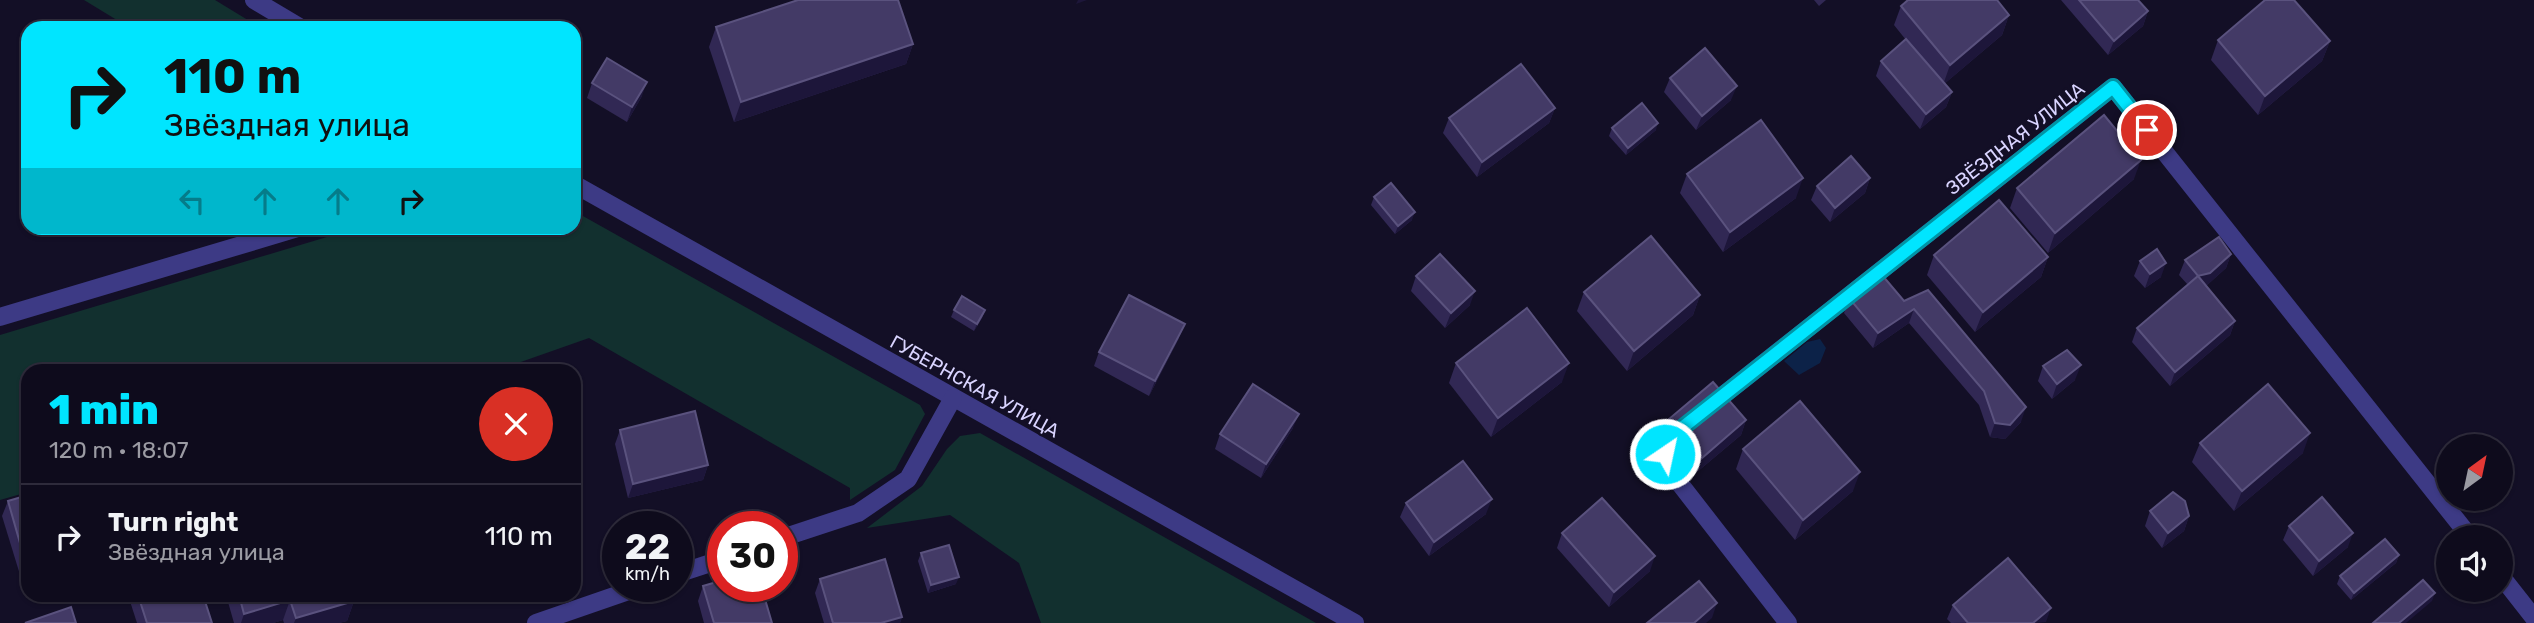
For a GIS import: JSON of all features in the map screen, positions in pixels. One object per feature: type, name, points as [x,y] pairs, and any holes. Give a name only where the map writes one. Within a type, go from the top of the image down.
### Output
[{"type":"street","points":[[254,0],[289,21]]},
{"type":"street","name":"ЗВЁЗДНАЯ УЛИЦА","points":[[1788,623],[1677,480],[1665,454],[1673,435],[2113,87],[2460,525]]},
{"type":"street","name":"ГУБЕРНСКАЯ УЛИЦА","points":[[581,188],[1355,623]]},
{"type":"street","points":[[0,317],[275,235]]},
{"type":"street","points":[[798,533],[858,513],[908,479],[953,398]]},
{"type":"street","points":[[2513,591],[2534,618]]},
{"type":"street","points":[[536,623],[602,600]]},
{"type":"green space","points":[[84,0],[215,0],[250,21],[118,21]]},
{"type":"green space","points":[[581,215],[920,405],[925,414],[895,470],[850,500],[850,488],[589,338],[515,364],[21,364],[21,494],[0,500],[0,335],[334,235],[581,235]]},
{"type":"green space","points":[[980,433],[1316,623],[1041,623],[1019,563],[950,515],[867,528],[922,486],[947,449],[960,436]]},
{"type":"water","points":[[1820,339],[1826,348],[1820,363],[1799,375],[1784,361],[1807,342]]},
{"type":"building","points":[[798,0],[898,0],[913,44],[741,102],[716,27]]},
{"type":"building","points":[[1908,0],[1997,0],[2009,15],[1950,65],[1901,6]]},
{"type":"building","points":[[2079,0],[2138,0],[2148,11],[2114,41]]},
{"type":"building","points":[[2265,0],[2294,0],[2330,41],[2265,96],[2218,40]]},
{"type":"building","points":[[1906,39],[1952,92],[1926,114],[1881,61]]},
{"type":"building","points":[[1705,48],[1737,86],[1702,116],[1670,78]]},
{"type":"building","points":[[607,58],[647,82],[632,107],[592,83]]},
{"type":"building","points":[[1521,64],[1555,108],[1482,162],[1449,118]]},
{"type":"building","points":[[1642,103],[1658,123],[1628,148],[1612,128]]},
{"type":"building","points":[[2104,115],[2141,160],[2055,233],[2017,188]]},
{"type":"building","points":[[1761,120],[1803,178],[1730,232],[1687,174]]},
{"type":"building","points":[[1851,156],[1870,178],[1835,208],[1817,186]]},
{"type":"building","points":[[1391,183],[1415,212],[1398,226],[1374,197]]},
{"type":"building","points":[[1999,200],[2048,257],[1983,312],[1934,255]]},
{"type":"building","points":[[1651,236],[1700,295],[1634,351],[1584,292]]},
{"type":"building","points":[[2219,237],[2231,254],[2210,273],[2198,276],[2185,260]]},
{"type":"building","points":[[2157,249],[2166,263],[2150,274],[2140,261]]},
{"type":"building","points":[[1440,254],[1475,291],[1451,313],[1416,276]]},
{"type":"building","points":[[1882,275],[1904,301],[1928,290],[2026,407],[2010,425],[1995,423],[1984,391],[1914,309],[1878,333],[1849,298]]},
{"type":"building","points":[[2198,276],[2235,321],[2175,372],[2137,328]]},
{"type":"building","points":[[1129,295],[1185,324],[1155,381],[1099,352]]},
{"type":"building","points":[[962,296],[985,310],[977,324],[954,310]]},
{"type":"building","points":[[1527,308],[1569,363],[1498,418],[1456,363]]},
{"type":"building","points":[[2067,350],[2081,365],[2057,384],[2043,366]]},
{"type":"building","points":[[1713,382],[1746,420],[1702,458],[1669,419]]},
{"type":"building","points":[[1253,384],[1299,414],[1266,464],[1220,434]]},
{"type":"building","points":[[2268,384],[2310,433],[2242,491],[2200,443]]},
{"type":"building","points":[[1800,401],[1860,472],[1803,520],[1743,449]]},
{"type":"building","points":[[695,411],[708,465],[633,484],[620,430]]},
{"type":"building","points":[[1463,461],[1492,499],[1434,542],[1406,503]]},
{"type":"building","points":[[2173,492],[2185,501],[2189,516],[2168,533],[2150,511]]},
{"type":"building","points":[[21,497],[21,546],[8,501]]},
{"type":"building","points":[[2322,497],[2353,533],[2319,561],[2289,526]]},
{"type":"building","points":[[1602,498],[1655,556],[1614,592],[1562,533]]},
{"type":"building","points":[[2385,539],[2399,555],[2354,593],[2340,576]]},
{"type":"building","points":[[949,545],[959,577],[931,585],[921,553]]},
{"type":"building","points":[[2008,558],[2051,608],[2033,623],[1968,623],[1953,605]]},
{"type":"building","points":[[885,559],[902,617],[881,623],[833,623],[820,579]]},
{"type":"building","points":[[2423,580],[2435,593],[2399,623],[2373,623]]},
{"type":"building","points":[[1699,581],[1717,603],[1694,623],[1647,623]]},
{"type":"building","points":[[140,602],[205,602],[212,623],[147,623]]},
{"type":"building","points":[[241,602],[283,602],[244,614]]},
{"type":"building","points":[[291,602],[351,602],[296,618]]},
{"type":"building","points":[[708,602],[766,602],[772,623],[714,623]]},
{"type":"building","points":[[71,607],[76,623],[25,623]]},
{"type":"route","points":[[1665,454],[1673,435],[2113,87],[2147,130]]}]
